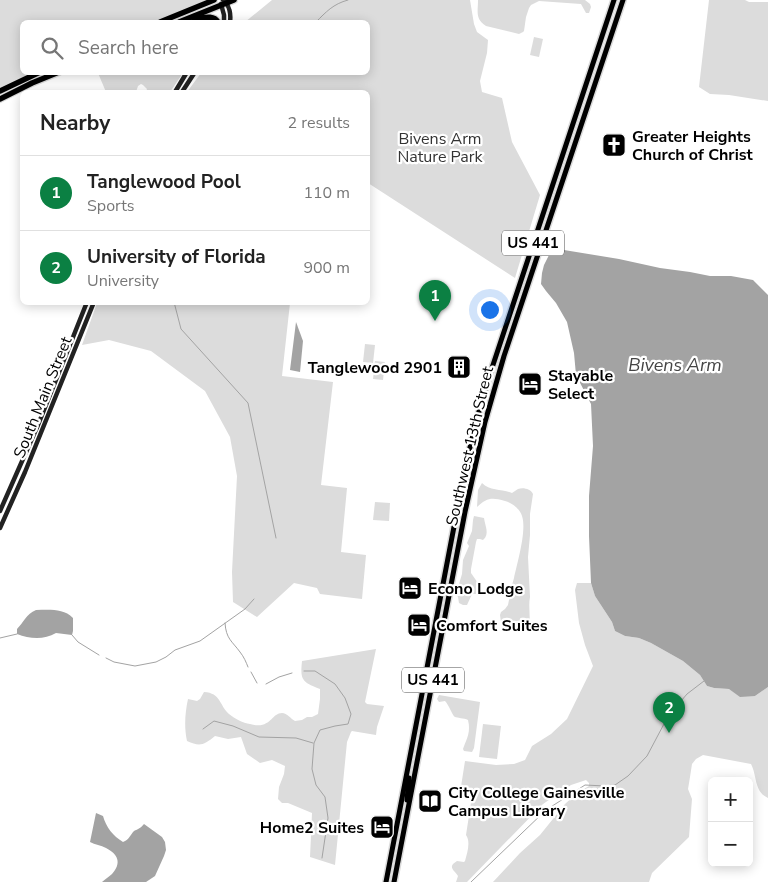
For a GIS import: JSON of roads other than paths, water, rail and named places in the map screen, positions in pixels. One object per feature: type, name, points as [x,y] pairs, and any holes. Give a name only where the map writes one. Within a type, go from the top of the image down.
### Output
[{"type":"highway","points":[[165,20],[214,0]]},
{"type":"highway","points":[[184,20],[223,2],[234,0]]},
{"type":"highway","points":[[193,20],[212,17],[217,20]]},
{"type":"highway","points":[[0,91],[34,75]]},
{"type":"highway","points":[[0,99],[52,75]]},
{"type":"main road","name":"Southwest 13th Street","points":[[386,882],[466,464],[482,401],[614,0]]},
{"type":"main road","name":"Southwest 13th Street","points":[[394,882],[473,476],[488,409],[623,0]]},
{"type":"main road","points":[[223,2],[224,20]]},
{"type":"main road","points":[[223,2],[230,14],[230,20]]},
{"type":"main road","points":[[591,68],[599,71]]},
{"type":"main road","points":[[176,90],[186,75]]},
{"type":"main road","points":[[183,90],[192,75]]},
{"type":"main road","points":[[182,80],[190,79]]},
{"type":"main road","name":"South Main Street","points":[[0,512],[38,425],[86,305]]},
{"type":"main road","name":"South Main Street","points":[[0,528],[25,472],[93,305]]},
{"type":"main road","points":[[415,730],[423,731]]},
{"type":"main road","points":[[407,771],[409,774],[407,800],[409,804]]},
{"type":"main road","points":[[399,811],[408,812]]},
{"type":"water","name":"Bivens Arm","points":[[564,250],[710,276],[731,276],[753,280],[768,295],[768,687],[755,696],[740,697],[729,689],[707,686],[700,675],[683,661],[651,643],[639,638],[625,636],[615,631],[612,622],[595,596],[591,583],[589,536],[589,496],[593,446],[591,404],[576,375],[574,353],[567,322],[556,303],[541,284],[544,265],[549,255],[554,251]]},
{"type":"water","points":[[296,322],[303,341],[300,372],[290,370]]},
{"type":"water","points":[[36,610],[56,610],[69,615],[73,618],[72,635],[56,633],[47,637],[37,638],[17,634],[17,629],[25,618]]},
{"type":"water","points":[[96,813],[103,816],[110,831],[123,842],[144,824],[162,837],[166,850],[155,876],[146,882],[102,882],[112,874],[118,863],[116,856],[110,850],[90,842]]},
{"type":"waterway","points":[[318,20],[334,6],[348,0]]},
{"type":"waterway","points":[[175,305],[181,329],[248,403],[276,538]]},
{"type":"waterway","points":[[106,658],[114,662],[135,666],[156,662],[175,650],[200,641],[245,609],[254,599]]},
{"type":"waterway","points":[[225,623],[228,636],[243,656],[248,667]]},
{"type":"waterway","points":[[0,638],[17,634]]},
{"type":"waterway","points":[[72,635],[78,642],[99,655]]},
{"type":"waterway","points":[[304,671],[315,671],[335,684],[345,698],[351,714],[348,724],[320,730],[314,743],[312,769],[316,785],[325,797],[328,818],[322,858]]},
{"type":"waterway","points":[[251,672],[257,683]]},
{"type":"waterway","points":[[266,684],[292,673]]},
{"type":"waterway","points":[[471,882],[546,810],[585,785],[615,785],[628,776],[647,756],[665,722],[675,708],[687,694],[704,681]]},
{"type":"waterway","points":[[203,729],[214,721],[233,726],[259,737],[296,738],[313,743]]},
{"type":"place","name":"Greater Heights Church of Christ","points":[[614,145]]},
{"type":"place","name":"Tanglewood Pool","points":[[435,321]]},
{"type":"place","name":"Tanglewood 2901","points":[[459,367]]},
{"type":"place","name":"Stayable Select","points":[[530,384]]},
{"type":"place","name":"Econo Lodge","points":[[410,588]]},
{"type":"place","name":"Comfort Suites","points":[[419,625]]},
{"type":"place","name":"University of Florida","points":[[669,733]]},
{"type":"place","name":"City College Gainesville Campus Library","points":[[430,801]]},
{"type":"place","name":"Home2 Suites","points":[[382,827]]},
{"type":"park label","name":"Bivens Arm Nature Park","points":[[440,147]]}]
